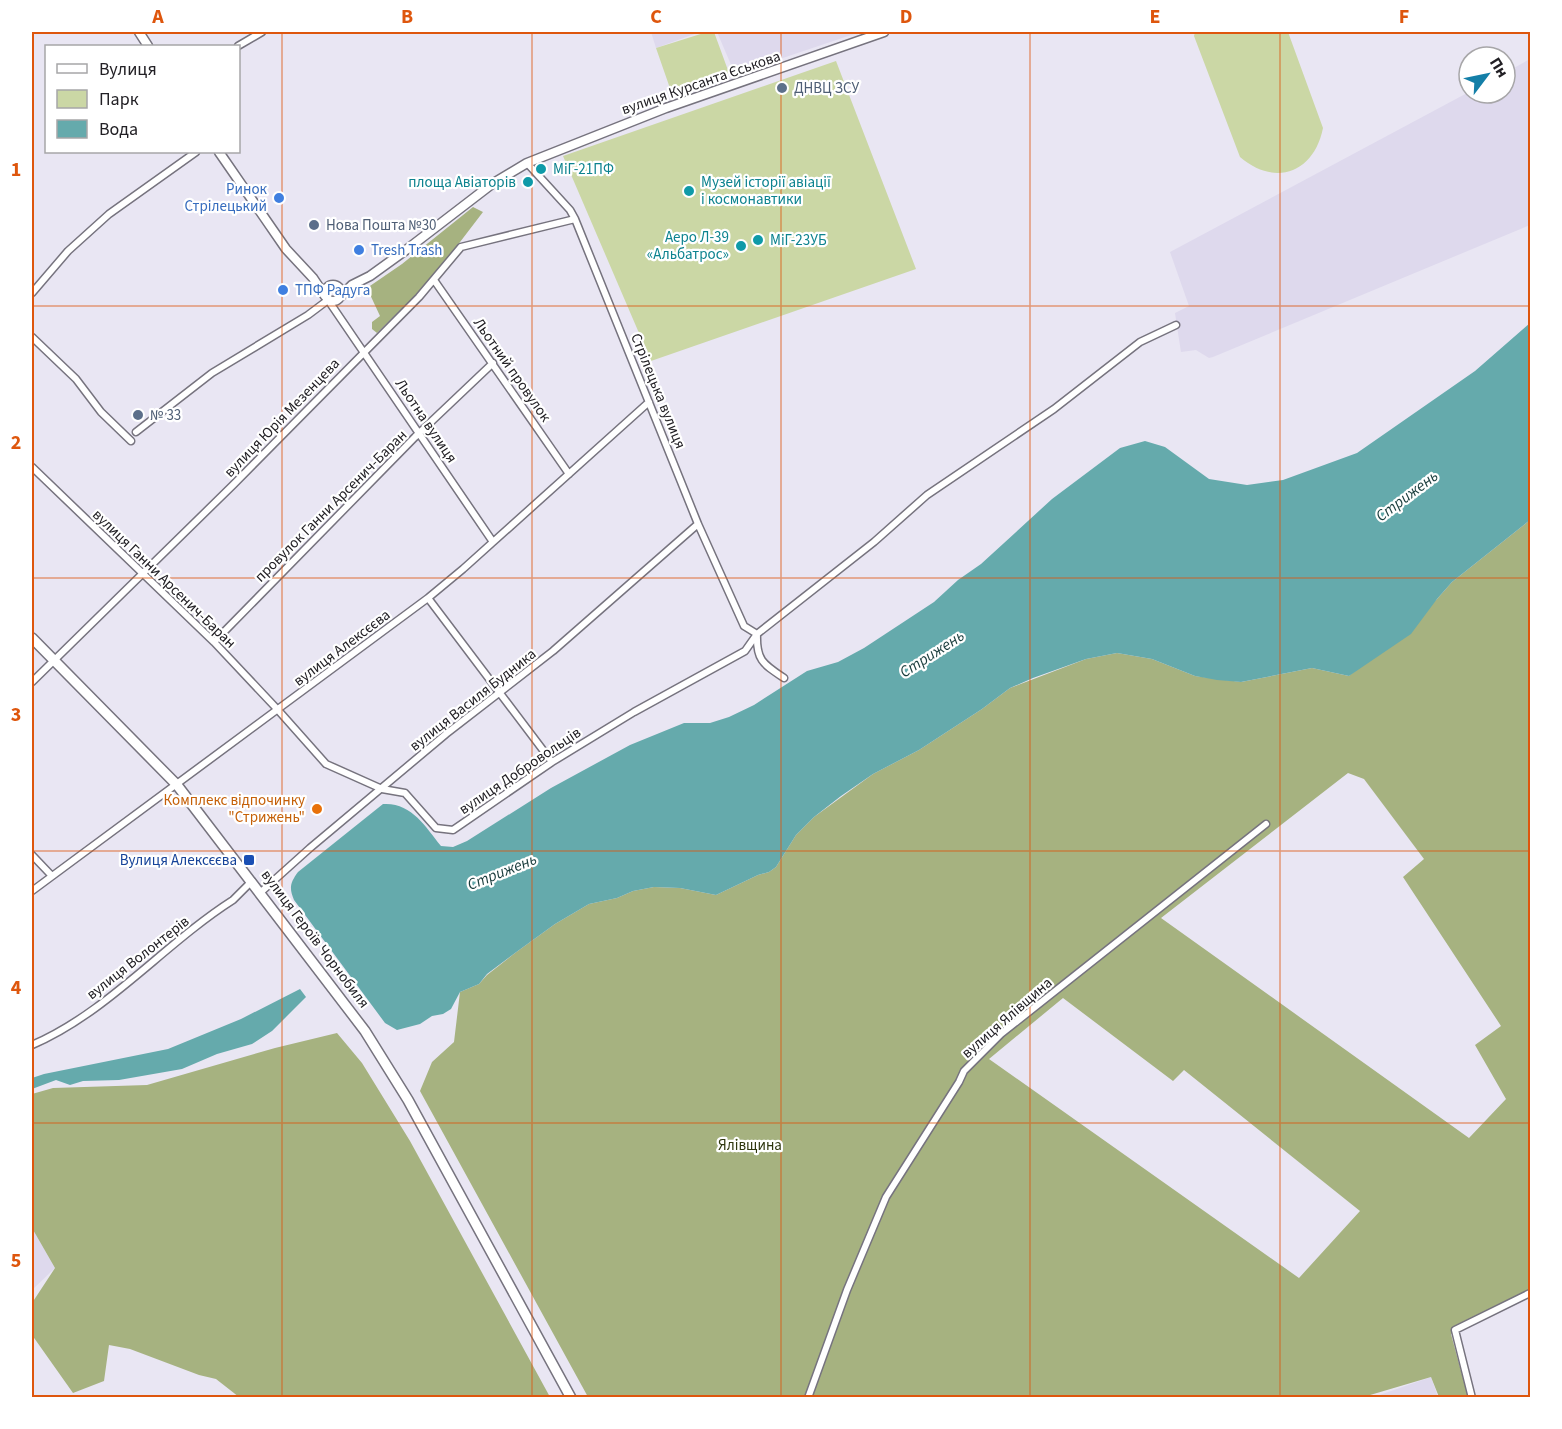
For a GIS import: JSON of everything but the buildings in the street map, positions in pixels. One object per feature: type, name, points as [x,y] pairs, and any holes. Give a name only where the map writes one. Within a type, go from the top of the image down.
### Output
[{"type":"main road","name":"вулиця Героїв Чорнобиля","points":[[32,638],[177,785],[365,1031],[392,1071],[571,1398]]},
{"type":"street","points":[[139,32],[147,45]]},
{"type":"street","points":[[240,45],[262,32]]},
{"type":"street","name":"вулиця Курсанта Єськова","points":[[527,163],[666,108],[884,32]]},
{"type":"street","points":[[32,293],[68,251],[109,214],[195,153]]},
{"type":"street","name":"Льотна вулиця","points":[[220,153],[286,249],[313,278],[493,542]]},
{"type":"street","points":[[326,298],[332,301],[340,297],[352,285],[370,276],[492,184],[527,163]]},
{"type":"street","name":"Стрілецька вулиця","points":[[527,163],[570,210],[698,524],[744,626],[757,634]]},
{"type":"street","name":"вулиця Юрія Мезенцева","points":[[32,682],[234,485],[434,280],[460,247],[574,219]]},
{"type":"street","name":"Льотна вулиця","points":[[313,278],[334,285],[352,285]]},
{"type":"street","name":"Льотний провулок","points":[[434,280],[569,474]]},
{"type":"street","points":[[135,432],[212,373],[308,315],[326,298],[326,288],[334,285],[341,290],[338,314]]},
{"type":"street","points":[[784,678],[765,666],[756,652],[757,634],[874,542],[927,495],[1054,409],[1140,342],[1176,325]]},
{"type":"street","points":[[32,337],[76,379],[101,412],[131,441]]},
{"type":"street","name":"провулок Ганни Арсенич-Баран","points":[[214,642],[419,434],[493,363]]},
{"type":"street","name":"вулиця Алексєєва","points":[[32,891],[428,598],[649,402]]},
{"type":"street","name":"вулиця Ганни Арсенич-Баран","points":[[32,467],[214,642],[279,710]]},
{"type":"street","name":"вулиця Василя Будника","points":[[261,892],[446,734],[527,673],[698,524]]},
{"type":"street","points":[[428,598],[552,762]]},
{"type":"street","name":"вулиця Добровольців","points":[[279,710],[326,764],[382,789],[405,793],[436,828],[453,830],[552,762],[634,712],[745,651],[757,634]]},
{"type":"street","name":"вулиця Ялівщина","points":[[807,1398],[886,1197],[969,1065],[1001,1034],[1266,824]]},
{"type":"street","points":[[32,855],[52,876]]},
{"type":"street","name":"вулиця Волонтерів","points":[[32,1045],[54,1036],[90,1010],[233,900],[252,881]]},
{"type":"street","points":[[1472,1398],[1455,1330],[1530,1293]]},
{"type":"shaded area","points":[[651,32],[700,32],[656,48]]},
{"type":"shaded area","points":[[717,32],[860,32],[735,74]]},
{"type":"shaded area","points":[[1530,59],[1530,225],[1213,357],[1209,358],[1196,350],[1181,352],[1175,313],[1189,306],[1170,252],[1457,98],[1457,105],[1517,105],[1517,66]]},
{"type":"shaded area","points":[[32,1228],[55,1268],[32,1290]]},
{"type":"shaded area","points":[[1431,1377],[1438,1397],[1371,1398]]},
{"type":"green space","points":[[707,32],[714,32],[729,73],[672,94],[656,48]]},
{"type":"green space","points":[[1195,32],[1288,32],[1323,128],[1311,156],[1302,165],[1291,171],[1279,173],[1253,166],[1240,157],[1194,36]]},
{"type":"green space","points":[[836,61],[916,269],[651,361],[563,156]]},
{"type":"green space","points":[[473,207],[483,212],[431,280],[377,333],[372,329],[372,322],[380,316],[367,288],[402,264]]},
{"type":"green space","name":"Ялівщина","points":[[1530,520],[1530,1292],[1451,1334],[1468,1397],[1439,1397],[1431,1377],[1360,1398],[588,1397],[420,1091],[432,1062],[454,1042],[460,992],[479,984],[515,953],[555,924],[589,904],[654,887],[680,888],[716,895],[769,872],[776,867],[796,835],[814,817],[873,774],[919,750],[1010,688],[1086,659],[1117,653],[1152,659],[1195,676],[1241,682],[1312,668],[1349,676],[1437,599],[1452,582]],"holes":[[[1348,773],[1364,779],[1424,859],[1403,877],[1501,1026],[1475,1045],[1506,1099],[1469,1138],[1161,918]],[[1063,998],[1173,1081],[1184,1070],[1360,1211],[1299,1278],[989,1059]]]},
{"type":"green space","points":[[337,1033],[362,1063],[410,1141],[550,1397],[239,1397],[216,1379],[199,1375],[130,1349],[109,1345],[104,1381],[73,1393],[32,1335],[32,1303],[55,1268],[32,1228],[32,1094],[53,1088],[147,1085],[275,1048]]},
{"type":"water","name":"Стрижень","points":[[1530,323],[1530,520],[1452,582],[1411,634],[1349,676],[1312,668],[1241,682],[1217,680],[1195,676],[1152,659],[1117,653],[1086,659],[1033,678],[1010,688],[919,750],[873,774],[841,796],[814,817],[796,835],[776,867],[769,872],[716,895],[680,888],[654,887],[589,904],[555,924],[515,953],[487,974],[479,984],[460,992],[451,1009],[443,1014],[432,1016],[420,1024],[397,1030],[385,1023],[294,900],[291,886],[298,872],[383,804],[393,804],[409,811],[423,823],[441,846],[453,847],[467,841],[551,788],[630,745],[684,723],[710,723],[729,717],[754,705],[807,671],[838,662],[864,648],[934,602],[958,580],[981,564],[1052,499],[1120,448],[1145,441],[1165,447],[1209,479],[1247,485],[1283,480],[1357,453],[1475,371]]},
{"type":"water","points":[[300,989],[306,997],[272,1031],[252,1044],[217,1054],[182,1069],[119,1080],[83,1081],[70,1085],[56,1080],[32,1089],[32,1078],[168,1049],[241,1019]]},
{"type":"place","name":"ДНВЦ ЗСУ","points":[[782,88]]},
{"type":"place","name":"МіГ-21ПФ","points":[[541,169]]},
{"type":"place","name":"площа Авіаторів","points":[[528,182]]},
{"type":"place","name":"Музей історії авіації і космонавтики","points":[[689,191]]},
{"type":"place","name":"Ринок Стрілецький","points":[[279,198]]},
{"type":"place","name":"Нова Пошта №30","points":[[314,225]]},
{"type":"place","name":"МіГ-23УБ","points":[[758,240]]},
{"type":"place","name":"Аеро Л-39 «Альбатрос»","points":[[741,246]]},
{"type":"place","name":"Tresh Trash","points":[[359,250]]},
{"type":"place","name":"ТПФ Радуга","points":[[283,290]]},
{"type":"place","name":"№ 33","points":[[138,415]]},
{"type":"place","name":"Комплекс відпочинку \"Стрижень\"","points":[[317,809]]},
{"type":"place","name":"Вулиця Алексєєва","points":[[249,860]]}]
